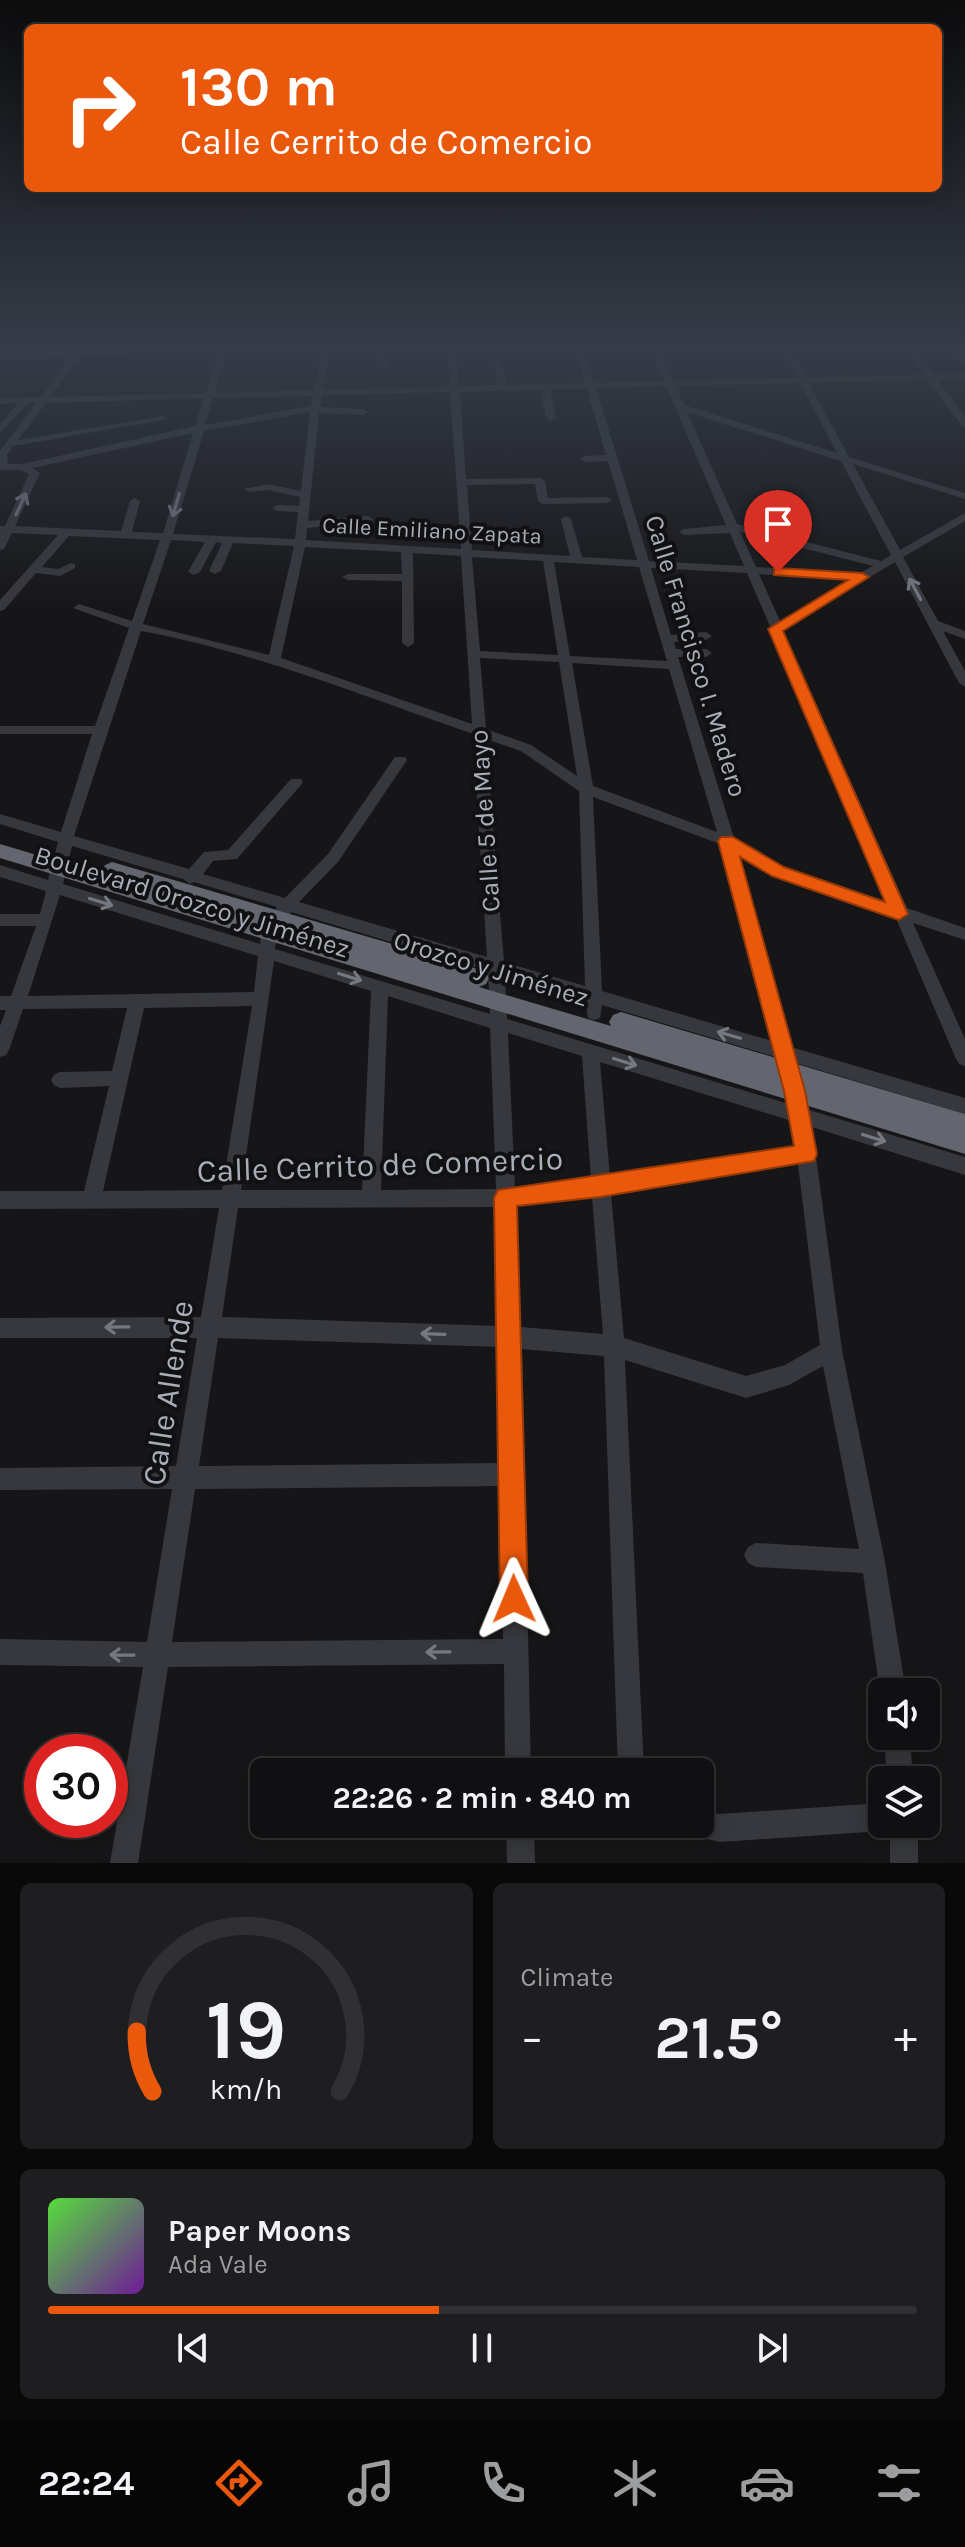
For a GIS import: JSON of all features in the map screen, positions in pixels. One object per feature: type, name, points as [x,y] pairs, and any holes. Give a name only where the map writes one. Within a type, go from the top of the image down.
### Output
[{"type":"highway","name":"Orozco y Jiménez","points":[[0,836],[61,863]]},
{"type":"highway","name":"Orozco y Jiménez","points":[[0,851],[61,863],[275,927],[593,1004],[789,1071],[965,1143]]},
{"type":"highway","name":"Orozco y Jiménez","points":[[497,983],[965,1125]]},
{"type":"street","points":[[15,437],[2,455],[2,467],[22,467],[160,437]]},
{"type":"street","points":[[10,444],[53,437]]},
{"type":"street","points":[[0,1050],[9,1003],[46,920],[100,730],[167,537],[195,437]]},
{"type":"street","points":[[274,660],[300,543],[312,437]]},
{"type":"street","name":"Calle 5 de Mayo","points":[[459,437],[497,983],[511,1337],[518,1758]]},
{"type":"street","name":"Calle Francisco I. Madero","points":[[606,437],[727,841],[801,1116],[831,1350],[873,1562],[891,1678]]},
{"type":"street","points":[[693,437],[965,1059]]},
{"type":"street","points":[[778,437],[965,496]]},
{"type":"street","points":[[833,437],[965,683]]},
{"type":"street","points":[[585,459],[612,458]]},
{"type":"street","points":[[0,547],[5,529],[35,473],[22,467]]},
{"type":"street","points":[[462,481],[531,475]]},
{"type":"street","points":[[462,481],[540,481],[543,501],[607,500]]},
{"type":"street","points":[[516,481],[517,494]]},
{"type":"street","points":[[249,489],[268,487],[307,495]]},
{"type":"street","points":[[126,534],[135,501]]},
{"type":"street","points":[[277,508],[305,509]]},
{"type":"street","points":[[781,537],[799,518],[788,514]]},
{"type":"street","points":[[775,629],[965,516]]},
{"type":"street","points":[[302,525],[368,519]]},
{"type":"street","points":[[566,519],[577,560]]},
{"type":"street","points":[[684,532],[732,528],[781,537],[884,565]]},
{"type":"street","name":"Calle Emiliano Zapata","points":[[5,529],[300,543],[862,577]]},
{"type":"street","points":[[0,607],[67,531]]},
{"type":"street","points":[[194,572],[212,539]]},
{"type":"street","points":[[215,571],[229,540]]},
{"type":"street","points":[[407,549],[408,643]]},
{"type":"street","points":[[548,558],[586,789],[593,1004]]},
{"type":"street","points":[[35,569],[62,573],[71,566]]},
{"type":"street","points":[[348,577],[407,578]]},
{"type":"street","points":[[79,608],[136,626],[274,660],[526,748],[586,789],[727,841],[778,871],[899,914],[965,933]]},
{"type":"street","points":[[933,623],[965,635]]},
{"type":"street","points":[[669,652],[706,636]]},
{"type":"street","points":[[474,654],[566,660],[669,652],[706,653]]},
{"type":"street","points":[[0,730],[100,730]]},
{"type":"street","points":[[275,927],[333,858],[400,760]]},
{"type":"street","points":[[190,878],[209,856],[232,855],[296,782]]},
{"type":"street","name":"Orozco y Jiménez","points":[[0,819],[61,863],[190,878],[275,927],[497,983]]},
{"type":"street","name":"Boulevard Orozco y Jiménez","points":[[0,871],[61,863]]},
{"type":"street","points":[[0,920],[46,920]]},
{"type":"street","name":"Boulevard Orozco y Jiménez","points":[[275,927],[380,986],[965,1166]]},
{"type":"street","name":"Calle Allende","points":[[124,1863],[275,927]]},
{"type":"street","points":[[371,1197],[380,986]]},
{"type":"street","points":[[9,1003],[262,999]]},
{"type":"street","points":[[91,1200],[137,1002]]},
{"type":"street","points":[[590,1051],[614,1346],[630,1758]]},
{"type":"street","name":"Orozco y Jiménez","points":[[789,1071],[965,1106]]},
{"type":"street","points":[[60,1080],[119,1078]]},
{"type":"street","name":"Calle Cerrito de Comercio","points":[[0,1200],[505,1198],[600,1187],[807,1154]]},
{"type":"street","points":[[0,1328],[211,1327],[511,1337],[614,1346],[746,1387],[789,1374],[831,1350]]},
{"type":"street","points":[[0,1479],[511,1474]]},
{"type":"street","points":[[756,1555],[873,1562]]},
{"type":"street","points":[[0,1652],[158,1655],[516,1651]]},
{"type":"street","points":[[714,1827],[868,1818]]},
{"type":"street","points":[[520,1838],[521,1863]]},
{"type":"street","points":[[904,1838],[904,1863]]},
{"type":"route","points":[[514,1599],[511,1337],[505,1198],[600,1187],[807,1154],[801,1116],[727,841],[778,871],[899,914],[775,629],[862,577],[778,572]]}]
